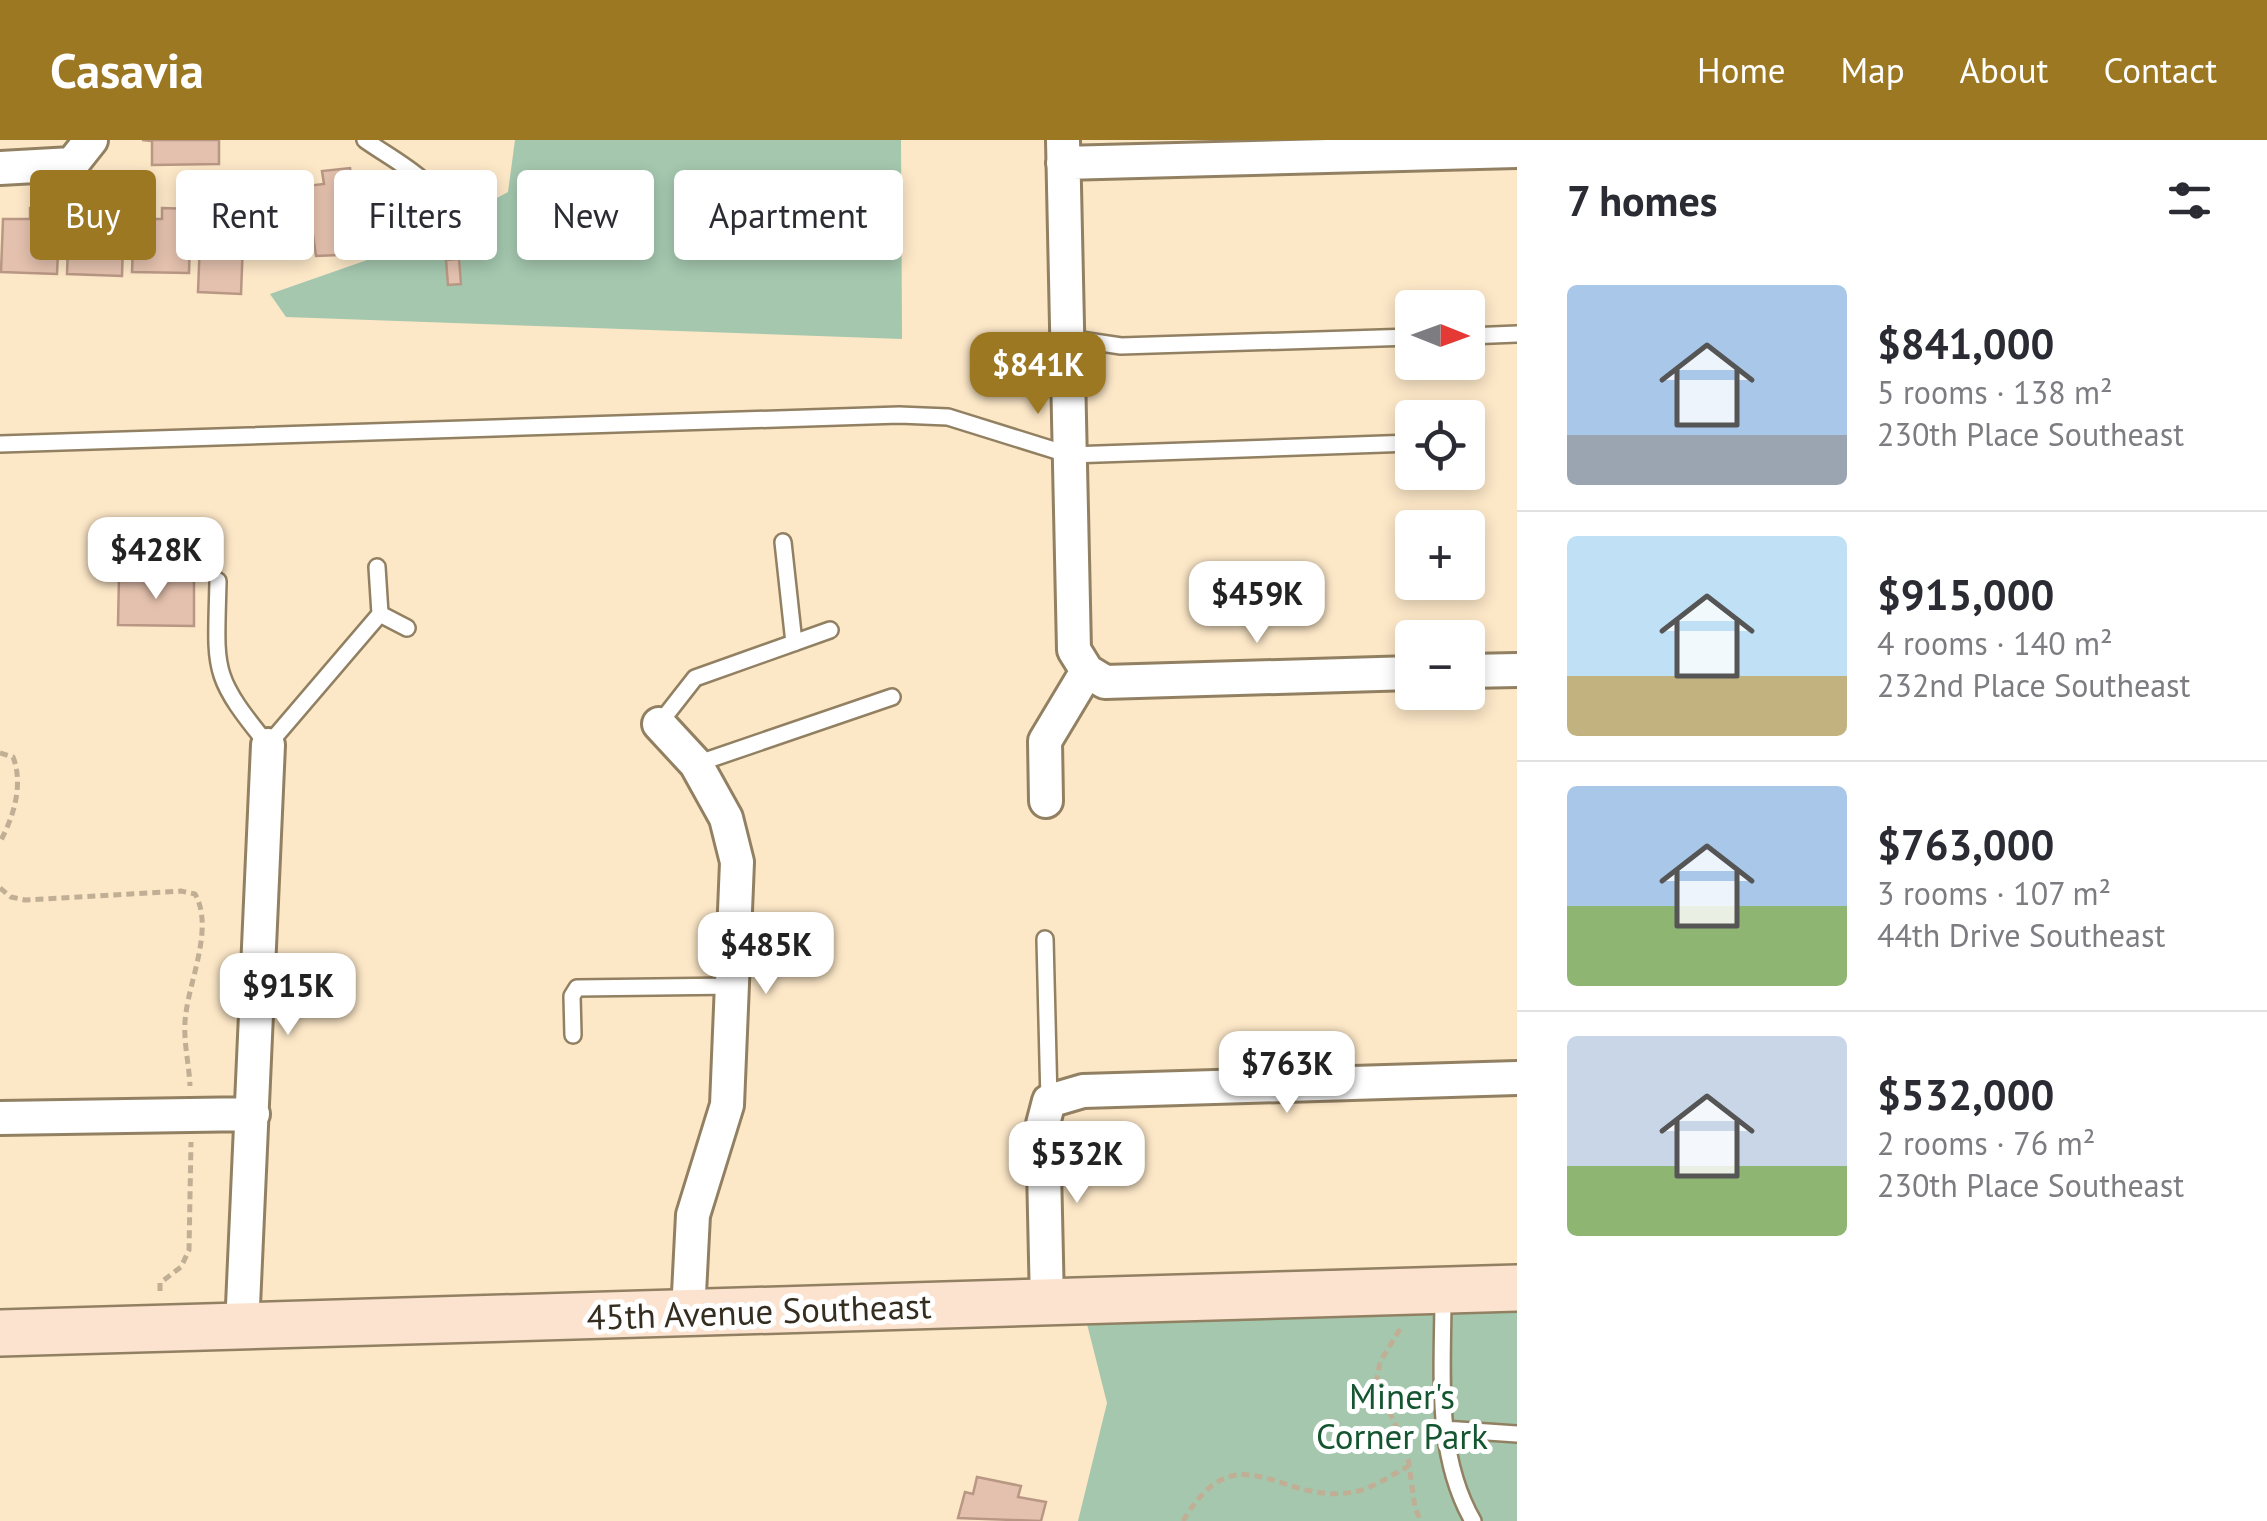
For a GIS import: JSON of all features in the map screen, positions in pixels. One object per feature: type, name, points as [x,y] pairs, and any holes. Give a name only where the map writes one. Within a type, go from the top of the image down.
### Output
[{"type":"street","points":[[0,168],[72,164],[86,146]]},
{"type":"street","points":[[1395,673],[1104,682],[1088,671],[1074,650],[1063,152],[1517,151]]},
{"type":"street","points":[[1485,671],[1517,670]]},
{"type":"street","points":[[1046,802],[1045,741],[1088,671]]},
{"type":"street","points":[[659,724],[696,764],[726,818],[737,862],[735,986],[727,1105],[693,1215],[688,1312]]},
{"type":"street","points":[[242,1328],[268,746]]},
{"type":"street","points":[[1046,1302],[1043,1124],[1049,1102],[1082,1091],[1517,1078]]},
{"type":"street","points":[[0,1118],[253,1114]]},
{"type":"street","name":"45th Avenue Southeast","points":[[0,1333],[1046,1302],[1443,1306],[1517,1288]]},
{"type":"lane","points":[[365,140],[407,170]]},
{"type":"lane","points":[[1485,335],[1517,334]]},
{"type":"lane","points":[[1067,338],[1121,346],[1395,338]]},
{"type":"lane","points":[[0,444],[899,415],[948,418],[1070,455],[1395,444]]},
{"type":"lane","points":[[784,542],[794,643]]},
{"type":"lane","points":[[218,581],[216,662],[220,680],[228,697],[268,746],[380,614],[377,567]]},
{"type":"lane","points":[[380,614],[407,628]]},
{"type":"lane","points":[[659,724],[694,678],[830,630]]},
{"type":"lane","points":[[696,764],[892,697]]},
{"type":"lane","points":[[1045,939],[1049,1102]]},
{"type":"lane","points":[[574,1036],[572,996],[577,988],[735,986]]},
{"type":"lane","points":[[1443,1306],[1444,1429],[1451,1476],[1473,1521]]},
{"type":"lane","points":[[1444,1429],[1517,1434]]},
{"type":"path","points":[[0,754],[14,758],[17,781],[12,820],[0,842]]},
{"type":"path","points":[[0,888],[25,900],[181,891],[195,894],[201,909],[199,947],[185,1015],[190,1250],[182,1267],[160,1283],[160,1291]]},
{"type":"path","points":[[1421,1521],[1414,1508],[1407,1450],[1376,1383],[1380,1362],[1402,1326],[1443,1306]]},
{"type":"path","points":[[1183,1521],[1221,1477],[1246,1472],[1320,1491],[1351,1493],[1408,1466]]},
{"type":"green space","points":[[515,140],[901,140],[901,170],[674,170],[674,260],[902,260],[902,339],[286,317],[270,294],[367,260],[497,260],[497,198],[508,192]]},
{"type":"green space","name":"Miner's Corner Park","points":[[1517,1310],[1517,1521],[1078,1521],[1107,1403],[1086,1320]]},
{"type":"building","points":[[142,140],[219,140],[219,164],[152,165],[152,141]]},
{"type":"building","points":[[350,168],[350,170],[334,170],[334,255],[316,256],[314,185],[324,184],[322,171]]},
{"type":"building","points":[[162,208],[176,208],[176,260],[189,260],[189,273],[132,272],[132,260],[156,260],[156,219],[162,219]]},
{"type":"building","points":[[3,219],[30,219],[30,260],[58,260],[57,274],[1,272]]},
{"type":"building","points":[[68,260],[122,260],[122,276],[67,274]]},
{"type":"building","points":[[199,260],[242,260],[241,294],[198,292]]},
{"type":"building","points":[[446,260],[459,260],[461,284],[448,285]]},
{"type":"building","points":[[119,577],[194,579],[194,626],[118,625]]},
{"type":"building","points":[[977,1477],[1021,1486],[1018,1497],[1046,1502],[1041,1521],[958,1518],[965,1492],[973,1494]]}]
